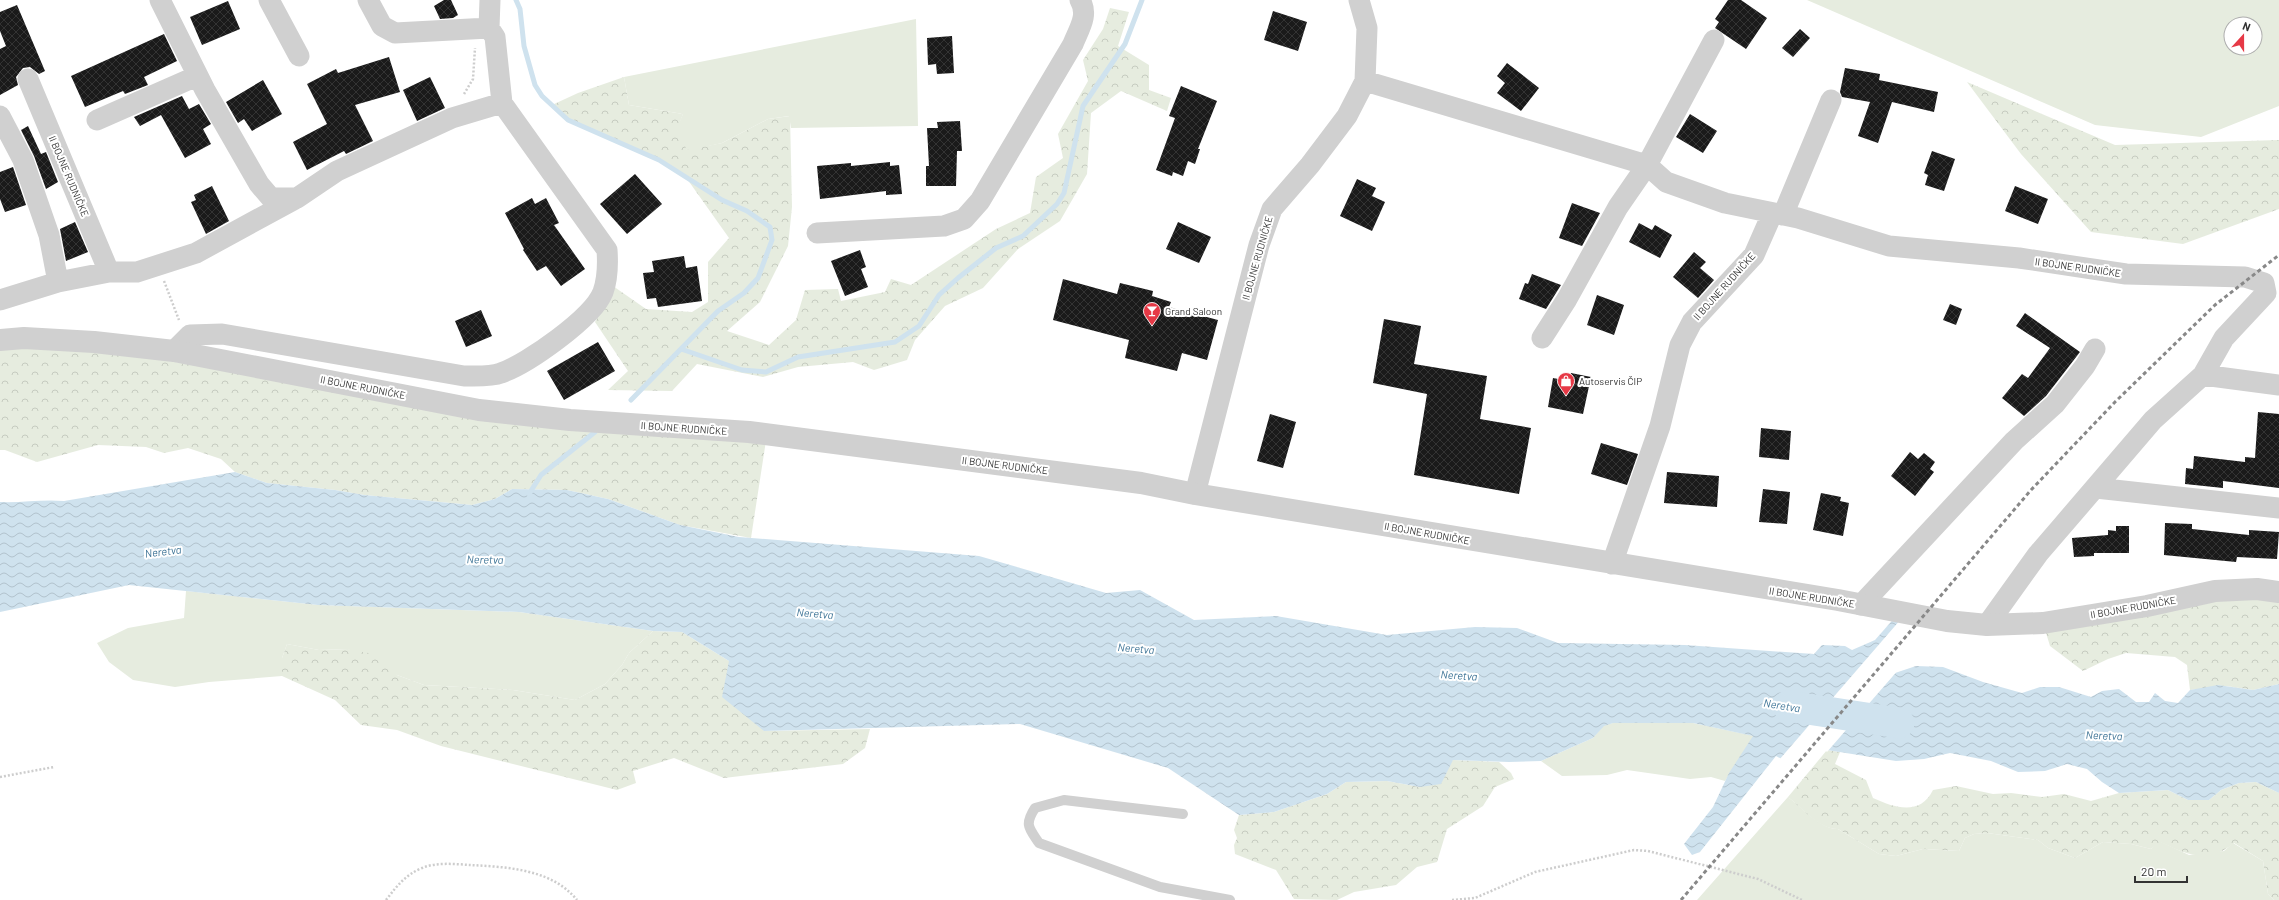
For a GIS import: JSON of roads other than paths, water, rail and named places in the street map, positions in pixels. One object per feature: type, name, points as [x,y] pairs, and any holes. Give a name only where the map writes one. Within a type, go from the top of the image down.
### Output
[{"type":"street","points":[[160,0],[197,76],[259,184],[271,198],[297,198]]},
{"type":"street","points":[[269,0],[299,56]]},
{"type":"street","points":[[174,351],[190,336],[222,334],[464,376],[500,374],[531,358],[585,316],[602,293],[608,271],[607,250],[502,103],[495,37],[483,28],[395,33],[382,26],[368,0]]},
{"type":"street","points":[[483,28],[490,0]]},
{"type":"street","points":[[816,233],[944,226],[964,219],[980,201],[1073,44],[1084,17],[1085,8],[1080,0]]},
{"type":"street","name":"II BOJNE RUDNIČKE","points":[[1195,494],[1259,245],[1272,209],[1310,165],[1347,116],[1365,81],[1367,28],[1359,0]]},
{"type":"street","points":[[1542,338],[1567,299],[1618,208],[1647,165],[1714,40]]},
{"type":"street","points":[[97,120],[197,76]]},
{"type":"street","name":"II BOJNE RUDNIČKE","points":[[28,79],[110,272]]},
{"type":"street","points":[[1365,81],[1647,165]]},
{"type":"street","name":"II BOJNE RUDNIČKE","points":[[1612,564],[1660,426],[1680,345],[1692,322],[1754,255],[1777,214],[1831,100]]},
{"type":"street","points":[[2,298],[58,282],[110,272],[137,272],[196,253],[297,198],[337,171],[452,118],[502,103]]},
{"type":"street","points":[[0,116],[23,160],[49,235],[58,282]]},
{"type":"street","name":"II BOJNE RUDNIČKE","points":[[1647,165],[1666,182],[1725,203],[1777,214],[1889,246],[2019,258],[2126,274],[2245,277],[2264,283],[2266,293],[2224,338],[2203,375],[2153,420],[2038,554],[1987,625]]},
{"type":"street","name":"II BOJNE RUDNIČKE","points":[[0,340],[24,338],[94,342],[174,351],[479,410],[570,420],[748,432],[1141,483],[1195,494],[1861,605],[1947,621],[1987,625],[2043,623],[2147,606],[2215,591],[2257,589],[2279,592]]},
{"type":"street","points":[[1861,605],[2014,441],[2055,404],[2085,366],[2095,349]]},
{"type":"street","points":[[2203,375],[2279,385]]},
{"type":"street","points":[[2096,488],[2279,508]]},
{"type":"lane","points":[[1183,814],[1064,800],[1034,808],[1028,819],[1028,827],[1039,843],[1160,887],[1230,900]]},
{"type":"water","points":[[235,472],[267,483],[335,490],[364,495],[472,505],[495,499],[512,489],[567,490],[608,499],[680,525],[739,537],[979,556],[1106,593],[1140,590],[1194,620],[1276,616],[1387,635],[1475,627],[1517,628],[1558,643],[1685,645],[1814,654],[1822,645],[1845,646],[1852,650],[1875,640],[1905,606],[1923,607],[1793,745],[1787,762],[1776,756],[1700,852],[1692,855],[1684,844],[1713,807],[1729,773],[1753,736],[1693,723],[1613,723],[1604,726],[1593,738],[1541,761],[1509,762],[1453,760],[1441,784],[1420,787],[1387,781],[1346,782],[1327,794],[1274,812],[1239,815],[1168,768],[1020,724],[764,731],[722,697],[729,661],[682,632],[653,631],[519,612],[318,605],[129,585],[0,612],[0,502],[48,500],[64,501]]},
{"type":"water","points":[[1916,666],[1943,667],[1983,682],[2022,693],[2040,687],[2059,687],[2091,697],[2102,691],[2119,689],[2136,702],[2149,702],[2155,693],[2165,701],[2178,703],[2190,690],[2218,685],[2253,690],[2279,684],[2279,793],[2256,782],[2239,783],[2221,790],[2209,800],[2188,800],[2168,790],[2119,793],[2102,782],[2087,769],[2067,764],[2045,771],[2018,772],[1991,761],[1950,753],[1924,759],[1896,761],[1827,750],[1895,673]]},
{"type":"waterway","points":[[516,0],[520,9],[524,46],[535,85],[542,96],[568,120],[659,160],[722,200],[747,211],[770,227],[772,240],[758,278],[744,293],[718,311],[631,400]]},
{"type":"waterway","points":[[681,349],[742,370],[766,372],[798,357],[895,342],[919,326],[939,295],[958,278],[996,248],[1023,236],[1057,204],[1064,193],[1083,106],[1125,44],[1142,0]]},
{"type":"waterway","points":[[529,494],[541,475],[595,432]]},
{"type":"waterway","name":"Neretva","points":[[1788,706],[1899,723]]},
{"type":"railway","points":[[1681,900],[2031,490],[2115,402],[2215,305],[2279,255]]},
{"type":"place","name":"Grand Saloon","points":[[1152,326]]},
{"type":"place","name":"Autoservis ČIP","points":[[1566,396]]}]
